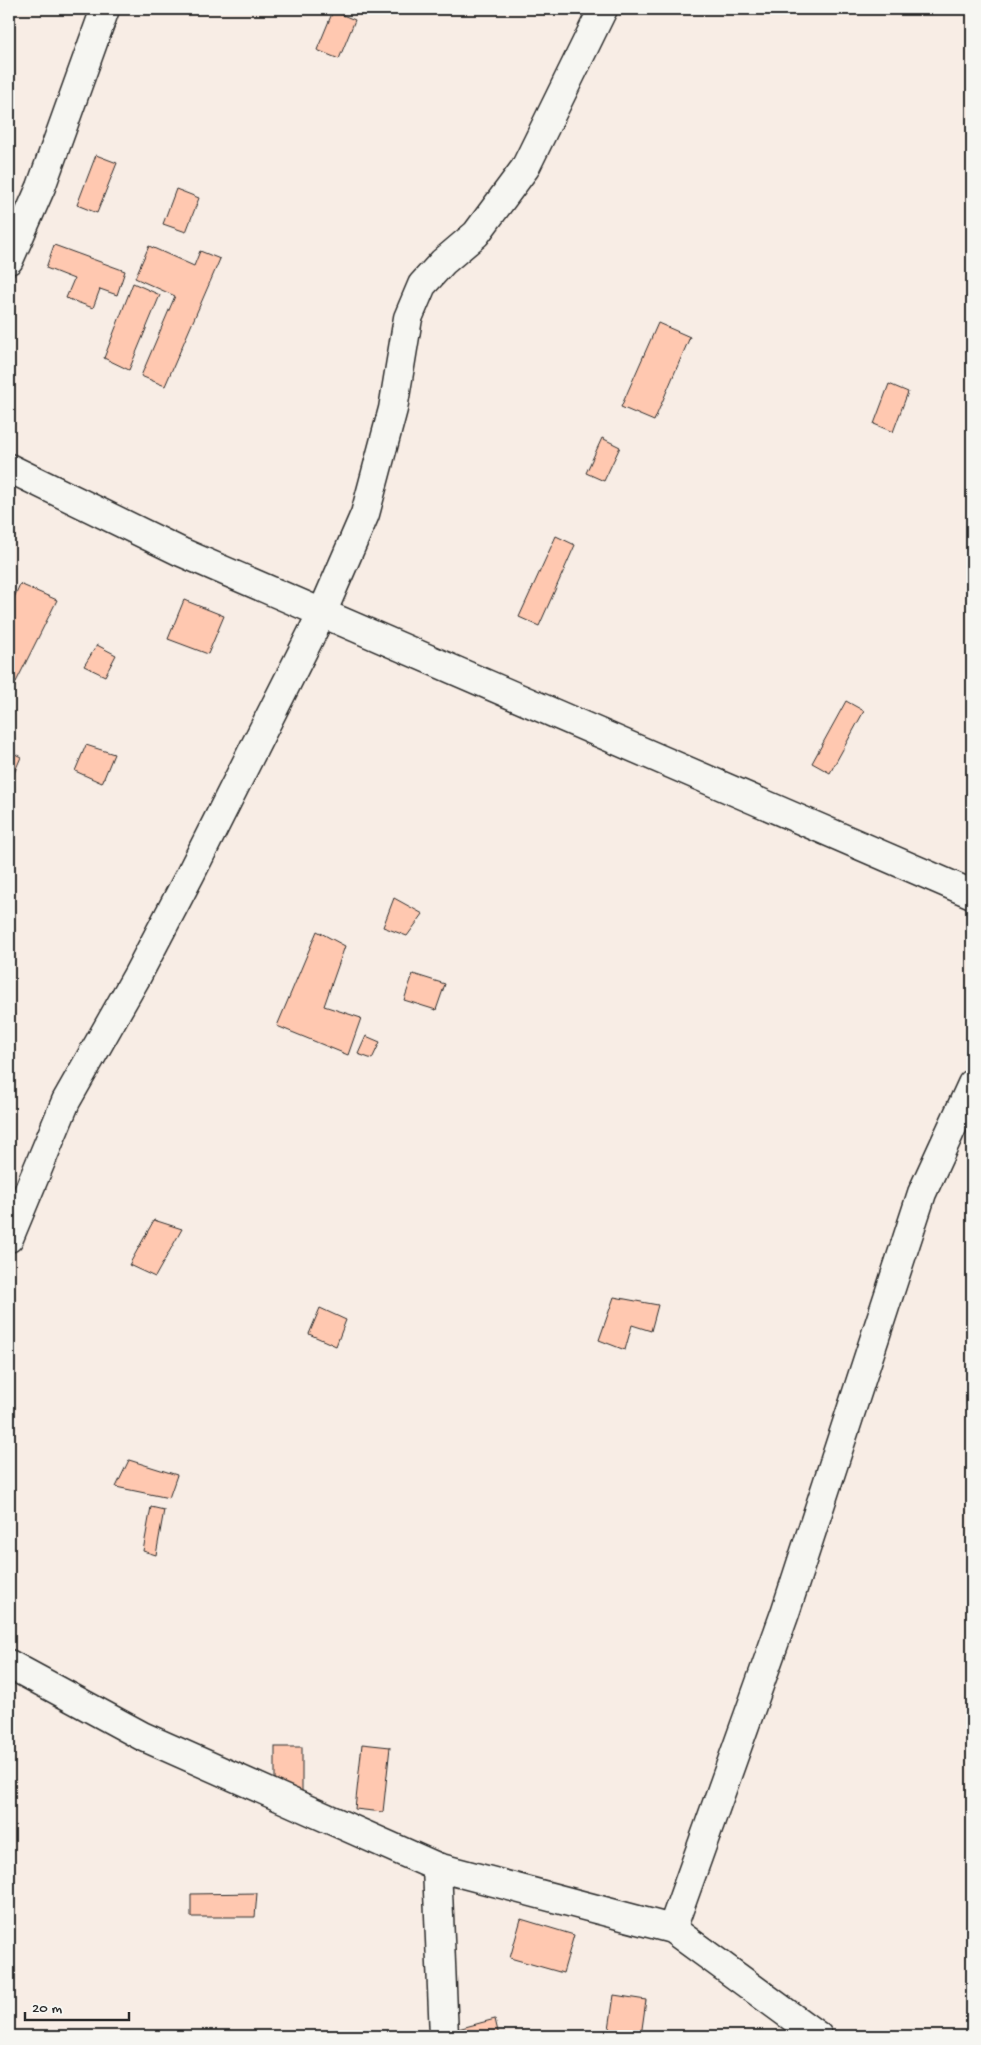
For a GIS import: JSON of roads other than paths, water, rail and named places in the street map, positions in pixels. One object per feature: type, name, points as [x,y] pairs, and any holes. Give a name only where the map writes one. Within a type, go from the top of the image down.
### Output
[{"type":"street","points":[[9,260],[41,188],[105,9]]},
{"type":"street","points":[[9,1238],[66,1102],[187,881],[322,613],[365,514],[393,409],[408,318],[422,285],[443,262],[476,234],[525,168],[603,9]]},
{"type":"street","points":[[9,468],[181,552],[972,894]]},
{"type":"street","points":[[672,1929],[784,1613],[922,1193],[972,1084]]},
{"type":"street","points":[[9,1664],[142,1736],[437,1867],[672,1929],[818,2036]]},
{"type":"street","points":[[437,1867],[444,2036]]}]
